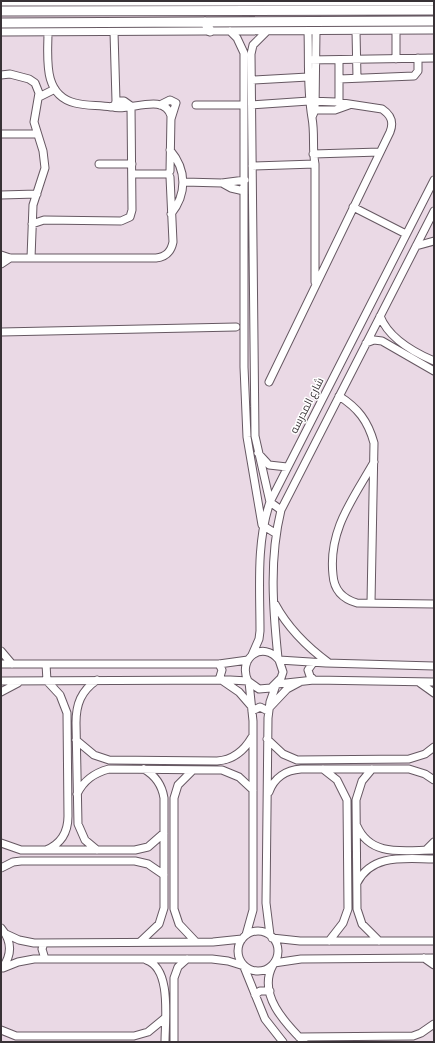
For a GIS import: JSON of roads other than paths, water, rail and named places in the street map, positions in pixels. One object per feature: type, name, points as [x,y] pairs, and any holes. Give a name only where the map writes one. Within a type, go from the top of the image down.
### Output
[{"type":"main road","points":[[1,11],[352,6],[434,10]]},
{"type":"main road","points":[[1,30],[27,23],[434,21]]},
{"type":"main road","points":[[177,32],[184,22]]},
{"type":"main road","points":[[204,22],[210,32]]},
{"type":"main road","points":[[18,32],[27,23]]},
{"type":"street","points":[[1,2],[204,7]]},
{"type":"street","points":[[352,6],[434,2]]},
{"type":"street","points":[[1,30],[18,32],[434,30]]},
{"type":"street","points":[[230,31],[242,46],[244,62],[244,322],[247,436],[262,525],[275,533]]},
{"type":"street","points":[[267,31],[253,45],[252,61],[255,436],[270,502],[281,510]]},
{"type":"street","points":[[312,31],[312,112],[313,154],[315,164],[315,285]]},
{"type":"street","points":[[356,31],[357,78]]},
{"type":"street","points":[[396,31],[396,59]]},
{"type":"street","points":[[1,255],[10,258],[160,258],[168,254],[172,246],[170,174],[171,119],[169,110],[160,105],[131,106],[124,101],[115,104],[74,103],[67,100],[55,89],[50,81],[48,32]]},
{"type":"street","points":[[114,32],[115,104]]},
{"type":"street","points":[[339,79],[414,76],[418,71],[418,58]]},
{"type":"street","points":[[312,60],[434,58]]},
{"type":"street","points":[[312,60],[308,77],[312,101]]},
{"type":"street","points":[[339,60],[339,102]]},
{"type":"street","points":[[244,62],[252,61]]},
{"type":"street","points":[[1,75],[10,74],[32,81],[37,87],[39,97],[34,117],[37,134],[43,151],[45,168],[32,215],[31,258]]},
{"type":"street","points":[[252,80],[308,77]]},
{"type":"street","points":[[37,87],[50,81]]},
{"type":"street","points":[[39,97],[55,89]]},
{"type":"street","points":[[252,105],[312,101],[339,102],[349,105],[371,106],[382,109],[390,116],[392,127],[268,382]]},
{"type":"street","points":[[196,105],[244,105]]},
{"type":"street","points":[[312,112],[336,110],[349,105]]},
{"type":"street","points":[[32,224],[44,220],[121,221],[128,219],[132,210],[131,106]]},
{"type":"street","points":[[1,134],[37,134]]},
{"type":"street","points":[[170,150],[178,161],[183,174],[184,182],[180,199],[171,214]]},
{"type":"street","points":[[313,154],[380,152]]},
{"type":"street","points":[[100,164],[132,164]]},
{"type":"street","points":[[252,166],[315,164]]},
{"type":"street","points":[[132,174],[183,174]]},
{"type":"street","points":[[184,182],[222,183],[245,180]]},
{"type":"street","name":"شارع المدرسه","points":[[250,657],[259,639],[260,555],[262,525],[270,502],[434,180]]},
{"type":"street","points":[[222,183],[231,188],[244,191]]},
{"type":"street","points":[[1,194],[37,194]]},
{"type":"street","points":[[353,207],[406,234]]},
{"type":"street","points":[[418,211],[432,214],[281,510],[275,533],[273,560],[274,602],[279,659],[282,672],[268,710],[266,902],[271,936],[278,950],[270,976],[270,991],[276,1010],[280,1017],[301,1040],[414,1039],[434,1024]]},
{"type":"street","points":[[32,215],[44,220]]},
{"type":"street","points":[[416,246],[434,241]]},
{"type":"street","points":[[1,264],[10,258]]},
{"type":"street","points":[[380,316],[385,326],[393,335],[413,350],[434,361]]},
{"type":"street","points":[[244,322],[253,322]]},
{"type":"street","points":[[1,332],[236,327]]},
{"type":"street","points":[[366,343],[374,340],[382,341],[434,371]]},
{"type":"street","points":[[339,396],[355,407],[367,422],[374,443],[371,603]]},
{"type":"street","points":[[258,453],[269,465],[287,467]]},
{"type":"street","points":[[374,462],[340,522],[332,552],[333,581],[340,594],[351,601],[371,603],[434,604]]},
{"type":"street","points":[[274,602],[287,623],[303,642],[330,663]]},
{"type":"street","points":[[1,651],[12,664]]},
{"type":"street","points":[[1,664],[219,664],[250,657],[263,651],[274,654],[279,659],[313,663],[434,666]]},
{"type":"street","points":[[250,657],[245,671],[252,710],[253,735],[253,902],[251,918],[238,953],[265,1019],[283,1042]]},
{"type":"street","points":[[313,663],[308,670],[310,676],[314,680]]},
{"type":"street","points":[[46,664],[47,681],[60,695],[67,713],[68,816],[68,824],[63,837],[58,843],[46,850]]},
{"type":"street","points":[[219,664],[222,674],[220,680]]},
{"type":"street","points":[[96,680],[85,690],[81,697],[76,712],[76,740],[77,816],[80,833],[90,846],[97,850]]},
{"type":"street","points":[[220,680],[239,692],[252,710]]},
{"type":"street","points":[[1,681],[220,680],[248,682],[254,687],[265,689],[277,684],[303,680],[434,682]]},
{"type":"street","points":[[268,710],[287,689],[303,680]]},
{"type":"street","points":[[1,692],[12,684],[23,681]]},
{"type":"street","points":[[416,682],[424,685],[434,693]]},
{"type":"street","points":[[252,710],[260,707],[268,710]]},
{"type":"street","points":[[67,723],[76,723]]},
{"type":"street","points":[[76,740],[94,755],[109,760],[222,760],[241,752],[253,735]]},
{"type":"street","points":[[268,739],[283,754],[297,760],[409,759],[425,754],[434,747]]},
{"type":"street","points":[[409,759],[412,764],[409,769]]},
{"type":"street","points":[[109,760],[107,765],[109,769]]},
{"type":"street","points":[[222,760],[224,765],[222,770]]},
{"type":"street","points":[[296,769],[294,764],[297,760]]},
{"type":"street","points":[[77,794],[86,780],[100,771],[109,769],[222,770],[239,777],[253,790]]},
{"type":"street","points":[[140,942],[154,931],[159,924],[164,908],[163,791],[156,778],[144,769]]},
{"type":"street","points":[[267,796],[275,781],[284,773],[296,769],[409,769],[425,774],[434,780]]},
{"type":"street","points":[[323,769],[337,780],[348,800],[348,909],[343,923],[329,941]]},
{"type":"street","points":[[372,769],[362,781],[356,800],[357,909],[362,924],[379,941]]},
{"type":"street","points":[[193,770],[178,785],[174,798],[174,909],[179,924],[196,942]]},
{"type":"street","points":[[164,798],[174,798]]},
{"type":"street","points":[[348,800],[353,798],[356,800]]},
{"type":"street","points":[[68,816],[72,818],[77,816]]},
{"type":"street","points":[[356,825],[364,838],[376,847],[383,850],[434,850]]},
{"type":"street","points":[[1,843],[21,850],[142,850],[153,844],[164,833]]},
{"type":"street","points":[[426,850],[434,842]]},
{"type":"street","points":[[21,850],[21,860]]},
{"type":"street","points":[[142,850],[144,857],[142,862]]},
{"type":"street","points":[[383,850],[380,855],[383,860]]},
{"type":"street","points":[[356,884],[370,867],[383,860],[434,859]]},
{"type":"street","points":[[1,868],[21,860],[142,862],[154,866],[164,875]]},
{"type":"street","points":[[253,902],[259,905],[266,902]]},
{"type":"street","points":[[164,908],[169,911],[174,909]]},
{"type":"street","points":[[348,909],[352,913],[357,909]]},
{"type":"street","points":[[3,931],[19,940],[44,943],[222,941],[244,937],[258,931],[290,941],[434,941]]},
{"type":"street","points":[[2,968],[9,955],[9,940],[3,931]]},
{"type":"street","points":[[44,943],[42,949],[45,959]]},
{"type":"street","points":[[424,958],[434,965]]},
{"type":"street","points":[[2,968],[26,960],[45,959],[187,959],[228,961],[254,971],[260,971],[265,970],[274,963],[301,959],[434,958]]},
{"type":"street","points":[[142,959],[154,965],[163,978],[165,985],[165,1042]]},
{"type":"street","points":[[174,1042],[175,972],[187,959]]},
{"type":"street","points":[[165,985],[169,984],[174,986]]},
{"type":"street","points":[[255,995],[260,991],[270,991]]},
{"type":"street","points":[[1,1030],[22,1039],[135,1039],[154,1029],[165,1018]]}]
